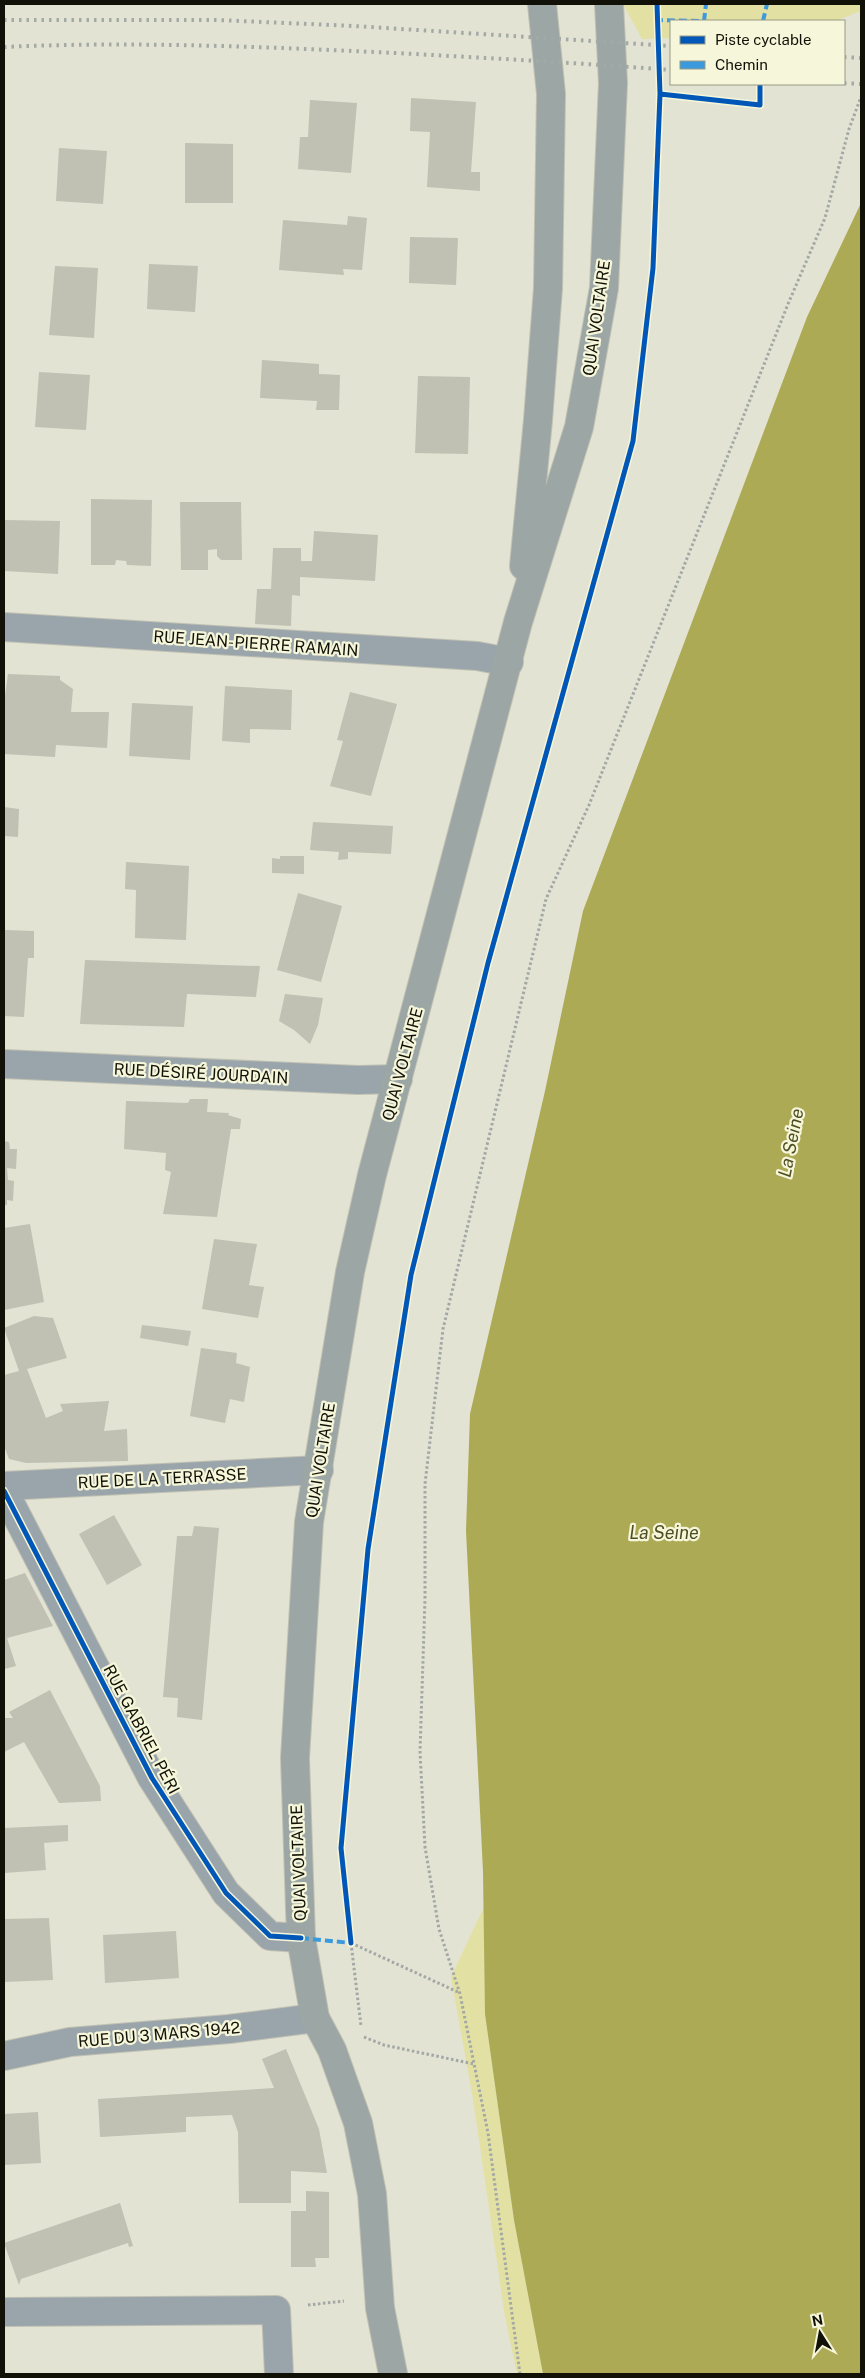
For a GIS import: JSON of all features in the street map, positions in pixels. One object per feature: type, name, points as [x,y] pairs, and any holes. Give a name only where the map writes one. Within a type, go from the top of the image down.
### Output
[{"type":"main road","name":"QUAI VOLTAIRE","points":[[518,622],[538,420],[548,288],[551,94],[542,4]]},
{"type":"main road","name":"QUAI VOLTAIRE","points":[[393,2374],[380,2302],[372,2194],[358,2123],[332,2050],[315,2018],[301,1938],[297,1870],[295,1758],[309,1522],[350,1272],[372,1174],[509,662],[518,622],[579,427],[604,288],[613,83],[609,4]]},
{"type":"main road","name":"QUAI VOLTAIRE","points":[[374,2374],[380,2302]]},
{"type":"street","name":"RUE JEAN-PIERRE RAMAIN","points":[[4,627],[477,656],[509,662]]},
{"type":"street","name":"RUE DÉSIRÉ JOURDAIN","points":[[4,1064],[358,1080],[398,1079]]},
{"type":"street","name":"RUE DE LA TERRASSE","points":[[4,1486],[319,1470]]},
{"type":"street","name":"RUE GABRIEL PÉRI","points":[[4,1491],[152,1778],[226,1893],[270,1936],[301,1938]]},
{"type":"street","name":"RUE DU 3 MARS 1942","points":[[4,2056],[70,2042],[229,2028],[315,2018]]},
{"type":"street","points":[[4,2312],[276,2310],[279,2374]]},
{"type":"path","points":[[520,2374],[488,2133],[460,1994],[440,1929],[427,1856],[420,1752],[425,1599],[425,1484],[443,1328],[546,899],[593,796],[788,304],[825,218],[849,129],[861,97]]},
{"type":"path","points":[[460,1994],[351,1943],[362,2036],[384,2045],[474,2064]]},
{"type":"path","points":[[276,2310],[380,2302]]},
{"type":"shaded area","points":[[623,4],[861,4],[861,11],[838,20],[670,20],[670,38],[642,39]]},
{"type":"shaded area","points":[[484,1907],[485,2014],[514,2220],[543,2374],[517,2374],[505,2317],[473,2099],[451,1977]]},
{"type":"water","name":"La Seine","points":[[861,203],[861,2374],[543,2374],[514,2220],[485,2014],[483,1871],[466,1531],[470,1414],[545,1091],[583,911],[807,317]]},
{"type":"building","points":[[411,98],[476,102],[471,172],[480,172],[480,191],[427,187],[430,132],[410,131]]},
{"type":"building","points":[[310,100],[357,103],[351,173],[298,169],[300,137],[308,137]]},
{"type":"building","points":[[185,143],[233,144],[233,203],[185,203]]},
{"type":"building","points":[[59,148],[107,151],[103,204],[56,201]]},
{"type":"building","points":[[348,216],[367,218],[362,270],[343,269],[344,275],[279,270],[283,220],[347,225]]},
{"type":"building","points":[[410,237],[458,238],[456,285],[409,283]]},
{"type":"building","points":[[149,264],[198,266],[195,312],[147,309]]},
{"type":"building","points":[[55,266],[98,268],[94,338],[49,335]]},
{"type":"building","points":[[262,360],[319,364],[319,374],[340,375],[339,410],[316,410],[317,401],[260,398]]},
{"type":"building","points":[[39,372],[90,375],[86,430],[35,427]]},
{"type":"building","points":[[418,376],[470,377],[468,454],[415,453]]},
{"type":"building","points":[[91,499],[152,500],[151,566],[127,565],[126,561],[116,560],[115,565],[91,565]]},
{"type":"building","points":[[180,502],[241,502],[242,560],[221,560],[217,556],[217,549],[208,550],[208,570],[181,570]]},
{"type":"building","points":[[4,520],[60,521],[58,574],[4,571]]},
{"type":"building","points":[[314,531],[378,535],[375,581],[300,577],[300,596],[292,595],[291,626],[255,624],[257,589],[271,589],[273,548],[301,548],[301,561],[312,561]]},
{"type":"building","points":[[8,674],[60,676],[60,680],[73,689],[71,712],[109,712],[107,748],[56,745],[55,757],[4,754],[4,696]]},
{"type":"building","points":[[225,686],[292,690],[291,730],[250,729],[250,743],[222,741]]},
{"type":"building","points":[[350,692],[397,704],[371,796],[330,786],[343,741],[337,740]]},
{"type":"building","points":[[132,703],[193,706],[190,760],[129,756]]},
{"type":"building","points":[[4,807],[19,809],[18,837],[4,836]]},
{"type":"building","points":[[313,822],[393,826],[391,854],[348,852],[348,859],[338,860],[339,852],[310,850]]},
{"type":"building","points":[[280,856],[304,856],[304,874],[272,873],[272,858],[280,859]]},
{"type":"building","points":[[126,862],[189,866],[186,940],[135,938],[136,890],[125,889]]},
{"type":"building","points":[[298,893],[342,906],[321,982],[277,970]]},
{"type":"building","points":[[4,930],[34,931],[34,958],[28,958],[24,1017],[4,1016]]},
{"type":"building","points":[[85,960],[260,966],[256,997],[187,994],[184,1027],[80,1024]]},
{"type":"building","points":[[285,994],[323,998],[318,1025],[310,1044],[294,1030],[279,1021]]},
{"type":"building","points":[[190,1099],[208,1099],[207,1112],[229,1113],[228,1115],[241,1119],[240,1129],[231,1129],[217,1217],[163,1214],[171,1172],[165,1170],[166,1153],[124,1149],[126,1101],[188,1103]]},
{"type":"building","points":[[4,1141],[9,1142],[10,1149],[17,1149],[16,1169],[7,1168],[8,1180],[14,1181],[13,1201],[7,1200],[7,1205],[4,1205]]},
{"type":"building","points":[[30,1224],[44,1302],[4,1310],[4,1228]]},
{"type":"building","points":[[214,1239],[257,1244],[249,1285],[264,1287],[258,1318],[202,1309]]},
{"type":"building","points":[[34,1316],[53,1318],[67,1358],[27,1369],[46,1418],[63,1411],[60,1404],[109,1401],[104,1431],[127,1429],[128,1461],[26,1463],[9,1459],[4,1446],[4,1375],[19,1371],[4,1328]]},
{"type":"building","points":[[142,1325],[191,1331],[188,1346],[140,1338]]},
{"type":"building","points":[[201,1348],[237,1353],[236,1363],[250,1367],[244,1402],[230,1399],[225,1423],[190,1416]]},
{"type":"building","points":[[114,1515],[142,1565],[107,1585],[79,1534]]},
{"type":"building","points":[[194,1526],[219,1528],[202,1720],[177,1717],[178,1698],[163,1697],[177,1536],[192,1536]]},
{"type":"building","points":[[25,1573],[53,1626],[7,1638],[16,1666],[4,1669],[4,1580]]},
{"type":"building","points":[[50,1690],[100,1786],[101,1801],[59,1803],[24,1742],[4,1752],[4,1718],[13,1718],[9,1712]]},
{"type":"building","points":[[68,1825],[68,1841],[44,1843],[46,1870],[4,1873],[4,1828]]},
{"type":"building","points":[[49,1918],[53,1980],[4,1982],[4,1919]]},
{"type":"building","points":[[176,1931],[179,1978],[105,1983],[103,1935]]},
{"type":"building","points":[[286,2049],[319,2129],[327,2173],[291,2171],[291,2203],[239,2203],[238,2132],[232,2115],[186,2117],[186,2132],[100,2137],[98,2099],[274,2088],[262,2059]]},
{"type":"building","points":[[38,2112],[41,2163],[4,2165],[4,2114]]},
{"type":"building","points":[[306,2191],[329,2192],[329,2258],[315,2258],[316,2267],[291,2267],[291,2211],[306,2211]]},
{"type":"building","points":[[120,2203],[133,2246],[129,2247],[128,2243],[21,2279],[19,2285],[4,2243]]},
{"type":"railway","points":[[4,20],[218,20],[354,26],[670,46]]},
{"type":"railway","points":[[4,47],[53,45],[249,47],[430,55],[670,70]]},
{"type":"railway","points":[[845,57],[861,58]]},
{"type":"railway","points":[[845,83],[861,84]]},
{"type":"marked path","points":[[704,20],[706,4]]},
{"type":"marked path","points":[[763,20],[767,4]]},
{"type":"marked path","points":[[657,22],[657,20],[670,20]]},
{"type":"marked path","points":[[301,1938],[351,1943],[351,1939]]},
{"type":"cycle path","points":[[351,1943],[341,1848],[368,1549],[411,1275],[488,963],[633,441],[653,268],[660,94],[657,4]]},
{"type":"cycle path","points":[[660,94],[760,105],[760,85]]},
{"type":"cycle path","points":[[4,1491],[152,1778],[226,1893],[270,1936],[301,1938]]}]
